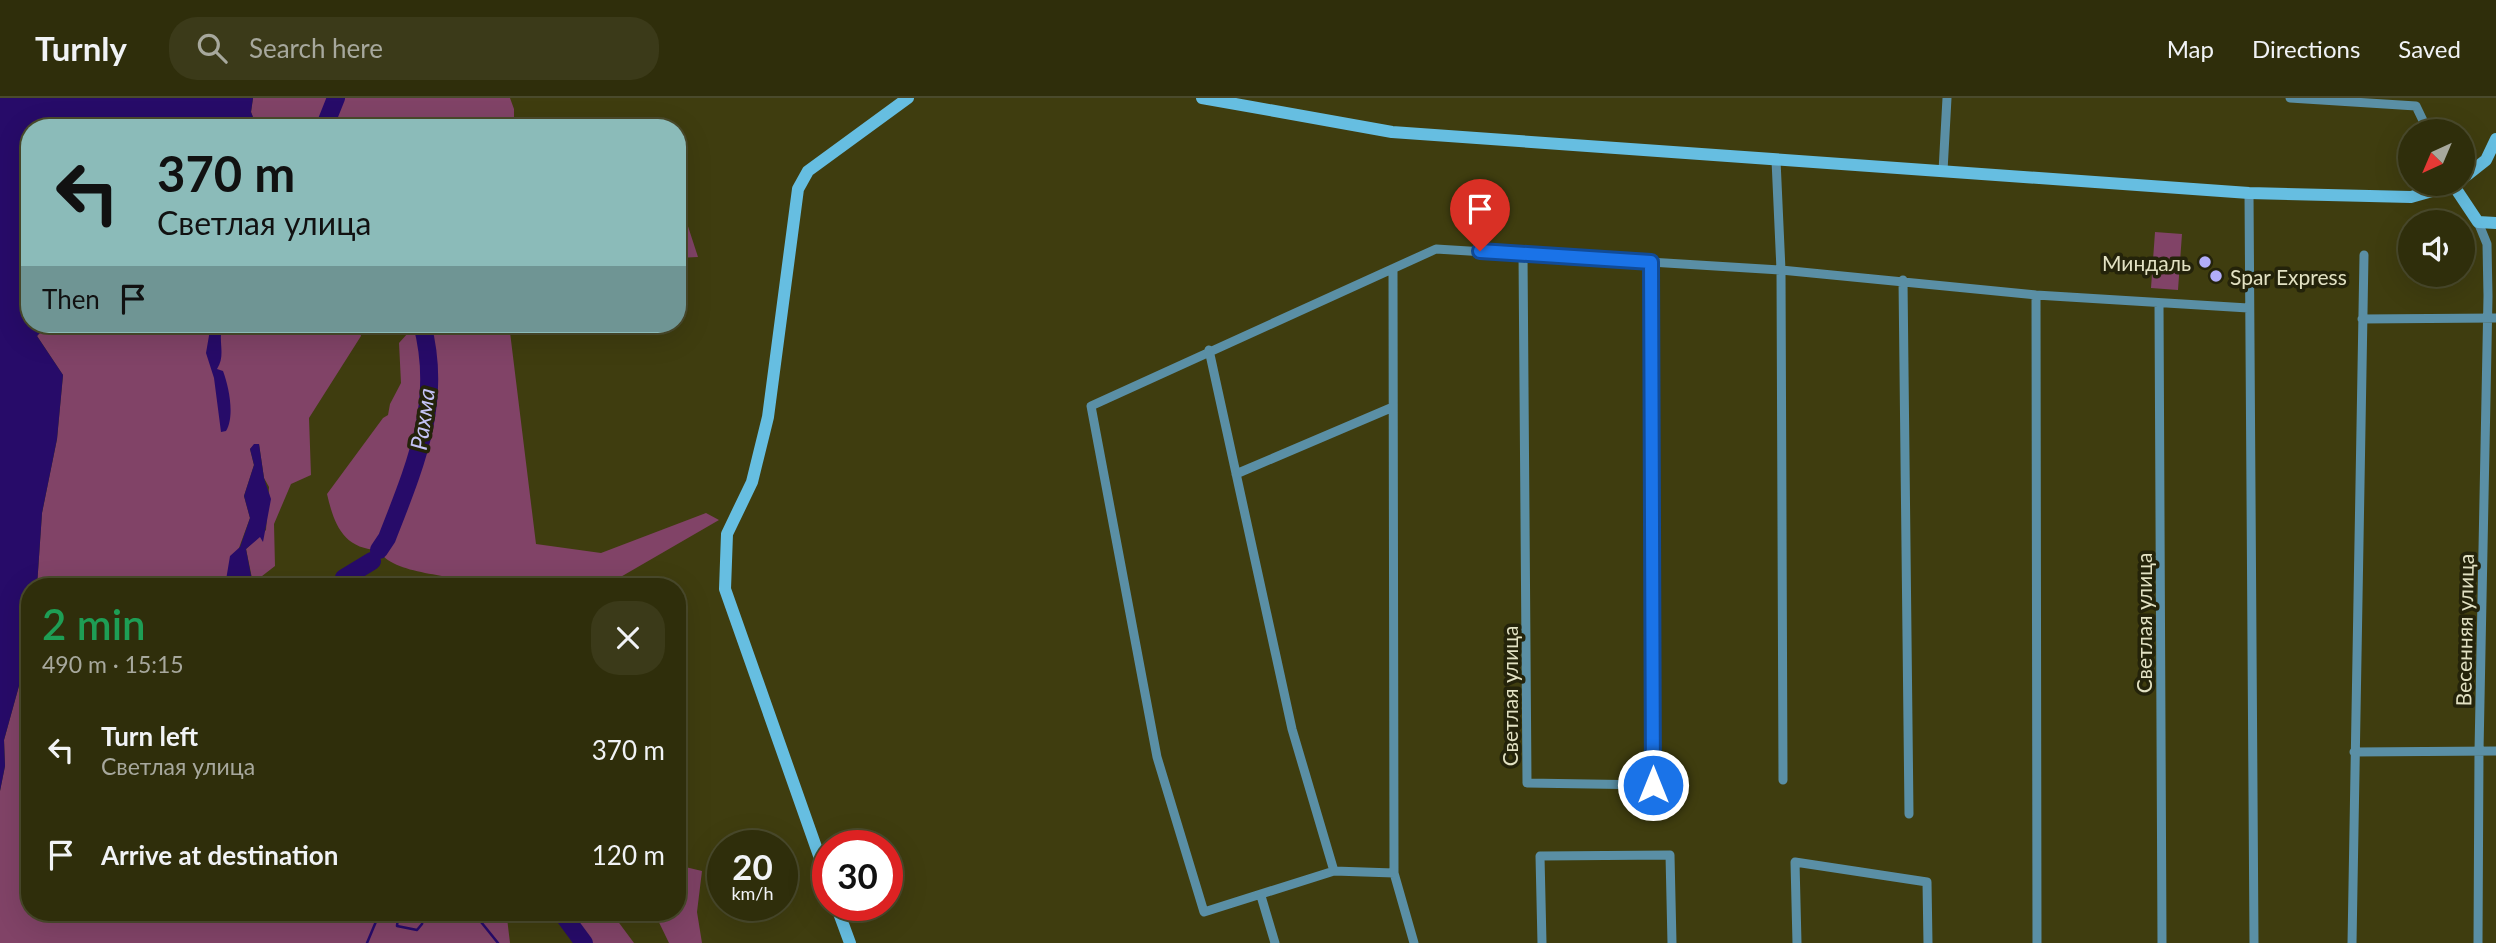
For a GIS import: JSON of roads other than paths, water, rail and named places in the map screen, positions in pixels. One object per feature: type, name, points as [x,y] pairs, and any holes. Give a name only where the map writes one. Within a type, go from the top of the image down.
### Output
[{"type":"street","points":[[812,836],[725,589],[727,534],[752,482],[768,417],[798,189],[808,171],[908,98]]},
{"type":"street","points":[[1202,98],[1392,132],[2249,193],[2414,196]]},
{"type":"street","points":[[1943,171],[1947,98]]},
{"type":"street","points":[[2290,98],[2417,102],[2423,119]]},
{"type":"street","points":[[2475,168],[2486,160],[2496,139]]},
{"type":"street","points":[[1776,160],[1781,270],[1783,780]]},
{"type":"street","points":[[2249,193],[2253,943]]},
{"type":"street","points":[[2463,196],[2477,222],[2496,223]]},
{"type":"street","name":"Весенняя улица","points":[[2477,222],[2487,244],[2492,319],[2479,751],[2478,943]]},
{"type":"street","points":[[1394,873],[1334,871],[1203,912],[1157,757],[1091,406],[1436,248],[1781,270],[2036,295],[2248,308]]},
{"type":"street","name":"Светлая улица","points":[[1523,254],[1527,783],[1653,785],[1651,262]]},
{"type":"street","points":[[2352,943],[2364,255]]},
{"type":"street","points":[[1393,268],[1394,873],[1414,943]]},
{"type":"street","points":[[1903,280],[1909,814]]},
{"type":"street","points":[[2036,295],[2037,943]]},
{"type":"street","name":"Светлая улица","points":[[2159,303],[2162,943]]},
{"type":"street","points":[[2362,319],[2492,319]]},
{"type":"street","points":[[1209,350],[1292,729],[1334,871]]},
{"type":"street","points":[[1236,474],[1393,407]]},
{"type":"street","points":[[2354,752],[2496,751]]},
{"type":"street","points":[[1542,943],[1540,856],[1670,855],[1672,943]]},
{"type":"street","points":[[1797,943],[1795,862],[1927,882],[1928,943]]},
{"type":"street","points":[[1261,896],[1275,943]]},
{"type":"street","points":[[841,921],[849,943]]},
{"type":"waterway","name":"Рахма","points":[[328,119],[336,98]]},
{"type":"waterway","name":"Рахма","points":[[379,550],[387,538],[423,433],[429,380],[424,333]]},
{"type":"waterway","name":"Рахма","points":[[344,578],[372,561]]},
{"type":"waterway","points":[[367,943],[376,921]]},
{"type":"waterway","points":[[398,921],[397,926],[417,930],[422,921]]},
{"type":"waterway","points":[[480,921],[498,943]]},
{"type":"waterway","name":"Рахма","points":[[568,921],[584,943]]},
{"type":"place","name":"Миндаль","points":[[2205,262]]},
{"type":"place","name":"Spar Express","points":[[2216,276]]}]
